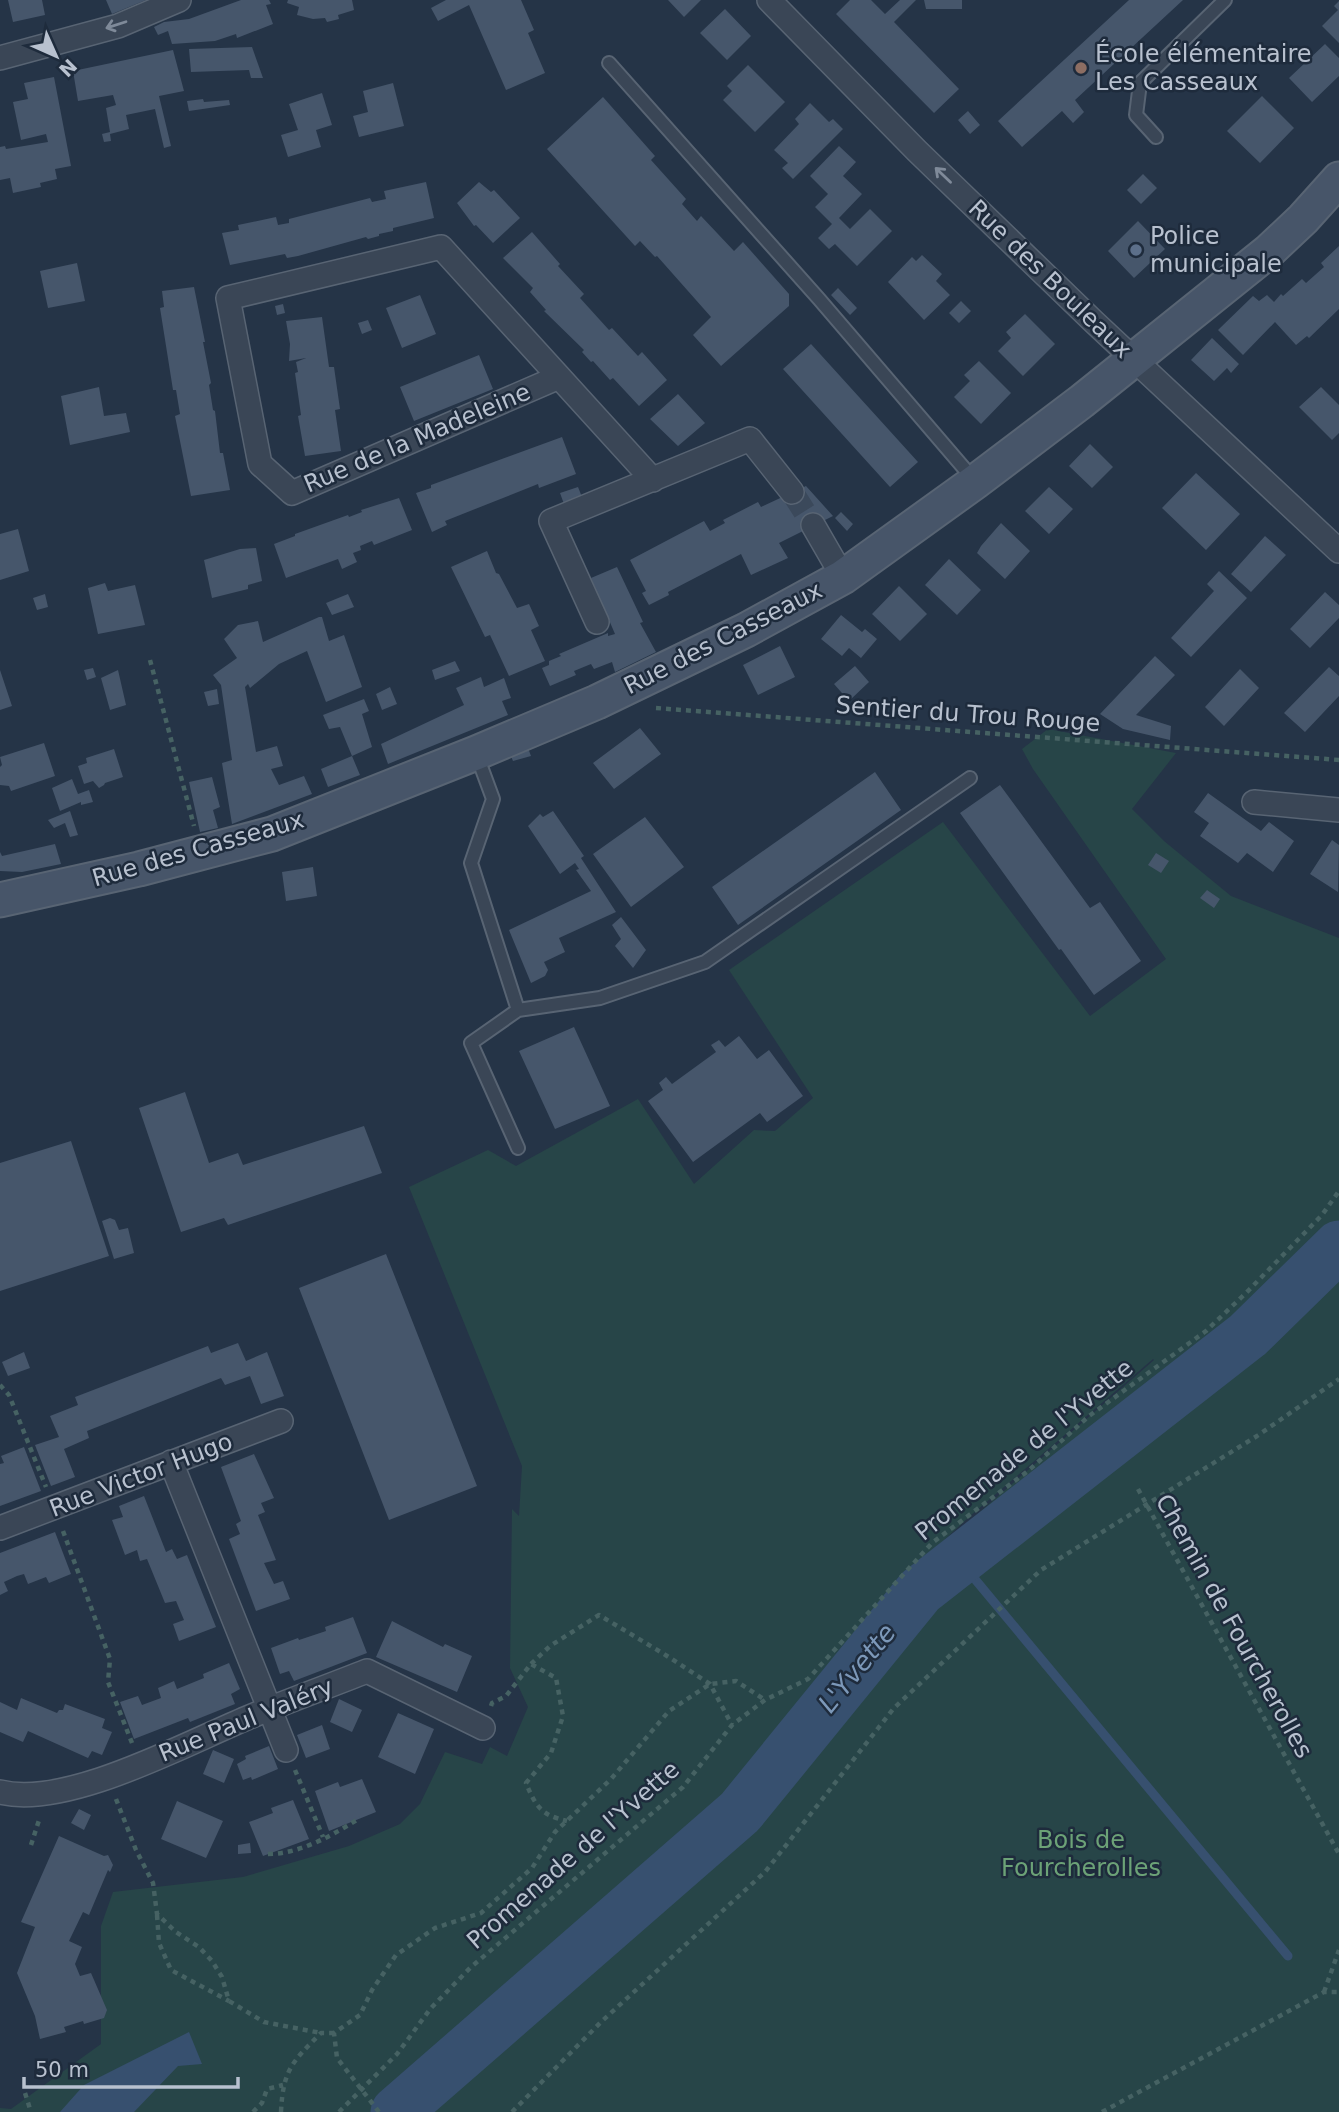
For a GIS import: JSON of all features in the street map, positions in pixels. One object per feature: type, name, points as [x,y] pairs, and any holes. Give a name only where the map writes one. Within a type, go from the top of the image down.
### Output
[{"type":"street","points":[[0,58],[118,26],[179,0]]},
{"type":"street","name":"Rue des Bouleaux","points":[[769,0],[917,151],[1132,359],[1339,551]]},
{"type":"street","name":"Rue des Casseaux","points":[[0,900],[272,834],[476,753],[618,692],[746,630],[843,577],[975,482],[1269,251],[1339,179]]},
{"type":"street","name":"Rue de la Madeleine","points":[[559,377],[292,493],[260,464],[228,298],[441,247],[653,480]]},
{"type":"street","points":[[597,622],[551,521],[750,439],[792,492]]},
{"type":"street","points":[[813,526],[843,577]]},
{"type":"street","points":[[1254,802],[1339,810]]},
{"type":"street","name":"Rue Victor Hugo","points":[[0,1528],[281,1421]]},
{"type":"street","points":[[171,1462],[286,1750]]},
{"type":"street","name":"Rue Paul Valéry","points":[[0,1791],[35,1795],[64,1791],[107,1777],[367,1671],[483,1728]]},
{"type":"lane","points":[[1156,137],[1136,115],[1140,83],[1225,0]]},
{"type":"lane","points":[[609,63],[819,299],[975,482]]},
{"type":"lane","points":[[476,753],[494,799],[471,863],[518,1010]]},
{"type":"lane","points":[[518,1148],[471,1043],[518,1010],[600,998],[705,962],[970,778]]},
{"type":"path","points":[[150,660],[201,853]]},
{"type":"path","name":"Sentier du Trou Rouge","points":[[654,708],[1339,760]]},
{"type":"path","name":"Promenade de l'Yvette","points":[[339,2112],[397,2054],[431,2008],[470,1968],[683,1787],[732,1725],[765,1700],[808,1679],[932,1543],[1028,1471],[1089,1416],[1206,1331],[1312,1224],[1339,1191]]},
{"type":"path","points":[[512,2112],[601,2022],[765,1872],[894,1708],[1041,1570],[1258,1436],[1339,1379]]},
{"type":"path","points":[[0,1385],[9,1395],[55,1508],[110,1658],[107,1682],[141,1763]]},
{"type":"path","name":"Chemin de Fourcherolles","points":[[1138,1489],[1339,1854]]},
{"type":"path","points":[[483,1728],[492,1703],[506,1696],[531,1664],[550,1646],[599,1615],[710,1684],[732,1725]]},
{"type":"path","points":[[531,1664],[556,1678],[563,1716],[551,1754],[526,1783],[534,1802],[548,1816],[568,1821]]},
{"type":"path","points":[[107,1777],[136,1850],[153,1884],[159,1943],[171,1970],[264,2022],[334,2033],[360,2015],[372,1990],[396,1955],[435,1928],[481,1913],[532,1868],[555,1832],[611,1779],[669,1711],[710,1684],[736,1681],[765,1700]]},
{"type":"path","points":[[286,1750],[323,1837]]},
{"type":"path","points":[[268,1854],[287,1854],[335,1833],[360,1818]]},
{"type":"path","points":[[157,1914],[212,1961],[222,1977],[229,2001]]},
{"type":"path","points":[[1324,1992],[1339,1950]]},
{"type":"path","points":[[1102,2112],[1324,1992],[1339,1992]]},
{"type":"path","points":[[281,2112],[282,2085],[293,2061],[321,2033]]},
{"type":"path","points":[[334,2033],[337,2058],[379,2112]]},
{"type":"path","points":[[253,2112],[262,2103],[267,2089],[282,2085]]},
{"type":"path","points":[[25,2093],[31,2112]]},
{"type":"green space","name":"Bois de Fourcherolles","points":[[1048,729],[1176,753],[1132,809],[1164,841],[1231,896],[1339,938],[1339,2112],[0,2112],[0,2108],[11,2109],[101,2044],[101,1926],[113,1892],[243,1877],[349,1846],[400,1824],[420,1804],[445,1752],[482,1764],[490,1747],[507,1756],[528,1707],[510,1668],[512,1509],[519,1516],[522,1466],[409,1187],[488,1150],[516,1166],[638,1099],[694,1184],[754,1130],[775,1131],[813,1098],[729,970],[943,822],[1090,1016],[1166,959],[1033,769],[1022,749]],"holes":[[[1154,1360],[886,1594],[969,1517]]]},
{"type":"water","points":[[189,2032],[202,2064],[178,2066],[134,2112],[60,2112],[84,2085]]},
{"type":"building","points":[[8,0],[42,0],[45,15],[13,22]]},
{"type":"building","points":[[106,0],[146,0],[112,14]]},
{"type":"building","points":[[241,0],[269,0],[271,4],[266,5],[273,24],[237,38],[236,34],[215,41],[172,44],[168,31],[158,35],[154,27],[164,22],[189,19]]},
{"type":"building","points":[[288,0],[352,0],[354,10],[338,15],[339,19],[327,22],[325,18],[313,19],[297,15],[299,7],[287,3]]},
{"type":"building","points":[[446,0],[521,0],[534,30],[528,33],[545,73],[506,90],[469,5],[438,21],[431,8]]},
{"type":"building","points":[[668,0],[701,0],[684,17]]},
{"type":"building","points":[[850,0],[871,0],[885,14],[900,0],[916,0],[894,22],[959,89],[934,113],[836,14]]},
{"type":"building","points":[[924,0],[962,0],[962,9],[926,9]]},
{"type":"building","points":[[1129,0],[1183,0],[1075,100],[1084,112],[1073,123],[1062,111],[1022,147],[998,121]]},
{"type":"building","points":[[1339,1],[1339,43],[1322,26],[1338,10],[1334,6]]},
{"type":"building","points":[[725,9],[751,36],[727,60],[700,33]]},
{"type":"building","points":[[1325,44],[1339,58],[1339,76],[1312,102],[1289,78]]},
{"type":"building","points":[[252,47],[263,78],[251,78],[249,70],[191,72],[189,49]]},
{"type":"building","points":[[173,50],[184,91],[159,96],[171,146],[164,148],[155,109],[126,115],[129,129],[110,134],[111,141],[104,142],[102,134],[110,132],[106,108],[116,105],[113,95],[78,101],[73,71]]},
{"type":"building","points":[[748,65],[785,102],[755,132],[723,100],[732,91],[727,86]]},
{"type":"building","points":[[54,77],[71,166],[55,169],[57,179],[40,183],[41,187],[13,193],[10,178],[0,180],[0,147],[5,146],[6,149],[48,142],[46,134],[21,140],[13,102],[28,99],[24,83]]},
{"type":"building","points":[[393,83],[404,126],[359,137],[353,116],[368,112],[363,91]]},
{"type":"building","points":[[322,93],[332,125],[316,130],[321,147],[288,157],[281,135],[298,130],[289,104]]},
{"type":"building","points":[[1262,96],[1294,128],[1260,163],[1227,131]]},
{"type":"building","points":[[603,97],[655,156],[651,160],[686,199],[682,204],[697,221],[701,216],[734,251],[743,242],[789,294],[789,306],[721,366],[693,335],[711,317],[657,256],[640,241],[635,246],[547,149]]},
{"type":"building","points":[[203,99],[204,102],[229,100],[230,105],[189,111],[187,101]]},
{"type":"building","points":[[810,103],[829,122],[833,119],[843,129],[793,179],[782,168],[788,163],[774,150],[799,124],[795,119]]},
{"type":"building","points":[[968,111],[980,125],[970,134],[958,120]]},
{"type":"building","points":[[839,146],[856,162],[843,176],[862,194],[839,218],[850,229],[870,209],[892,231],[857,266],[835,244],[829,249],[818,238],[832,224],[815,207],[828,194],[810,176]]},
{"type":"building","points":[[1143,174],[1157,188],[1141,204],[1127,190]]},
{"type":"building","points":[[426,182],[434,218],[393,228],[393,231],[379,236],[368,239],[366,237],[298,256],[287,258],[285,254],[230,265],[222,233],[239,230],[238,225],[276,217],[278,225],[289,223],[289,219],[370,198],[372,202],[386,199],[384,191]]},
{"type":"building","points":[[479,182],[491,192],[494,190],[520,218],[493,243],[474,226],[457,203]]},
{"type":"building","name":"Police municipale","points":[[1138,221],[1165,249],[1134,278],[1108,251]]},
{"type":"building","points":[[532,232],[584,294],[580,298],[609,330],[612,328],[638,356],[642,352],[667,380],[639,406],[613,378],[610,380],[593,361],[591,362],[582,352],[584,350],[544,311],[546,310],[530,292],[533,288],[503,258]]},
{"type":"building","points":[[1339,246],[1339,309],[1309,338],[1307,336],[1296,345],[1275,322],[1243,355],[1218,330],[1253,296],[1259,301],[1267,295],[1274,302],[1302,279],[1306,283],[1324,267],[1321,263]]},
{"type":"building","points":[[922,255],[942,274],[936,281],[950,295],[924,320],[888,282],[912,257],[916,261]]},
{"type":"building","points":[[77,263],[85,301],[48,308],[40,271]]},
{"type":"building","points":[[194,287],[205,342],[220,453],[223,453],[230,490],[191,496],[175,416],[180,414],[176,390],[173,390],[160,308],[164,307],[162,291]]},
{"type":"building","points":[[838,288],[857,308],[850,315],[831,295]]},
{"type":"building","points":[[420,295],[436,334],[402,348],[386,308]]},
{"type":"building","points":[[961,301],[971,311],[959,323],[949,313]]},
{"type":"building","points":[[283,304],[285,313],[277,315],[275,306]]},
{"type":"building","points":[[1025,314],[1055,344],[1023,376],[998,351],[1011,338],[1006,332]]},
{"type":"building","points":[[322,317],[329,367],[334,367],[340,409],[335,410],[341,451],[305,456],[298,416],[301,415],[295,373],[298,372],[296,362],[306,358],[289,361],[290,344],[286,321]]},
{"type":"building","points":[[368,320],[372,330],[362,334],[358,323]]},
{"type":"building","points":[[1212,338],[1239,364],[1231,373],[1227,368],[1214,381],[1191,360]]},
{"type":"building","points":[[811,344],[918,462],[890,487],[783,369]]},
{"type":"building","points":[[479,355],[493,389],[414,421],[400,387]]},
{"type":"building","points":[[979,361],[1011,393],[981,424],[954,397],[970,381],[964,375]]},
{"type":"building","points":[[99,387],[104,416],[126,413],[130,432],[70,445],[61,396]]},
{"type":"building","points":[[1321,387],[1339,405],[1339,433],[1332,440],[1299,407]]},
{"type":"building","points":[[678,394],[705,423],[678,446],[650,419]]},
{"type":"building","points":[[562,437],[576,474],[539,488],[538,484],[445,521],[447,525],[432,532],[416,493]]},
{"type":"building","points":[[1090,444],[1113,467],[1092,488],[1069,466]]},
{"type":"building","points":[[1196,473],[1240,514],[1206,550],[1162,508]]},
{"type":"building","points":[[806,486],[833,516],[779,543],[788,558],[751,575],[741,554],[668,592],[669,595],[649,605],[642,593],[646,591],[630,560],[704,521],[710,531],[725,523],[723,520],[758,502],[761,507]]},
{"type":"building","points":[[578,487],[582,497],[564,504],[560,493]]},
{"type":"building","points":[[1049,487],[1073,509],[1049,534],[1025,511]]},
{"type":"building","points":[[399,498],[412,530],[374,545],[372,541],[360,546],[361,550],[353,553],[357,562],[342,569],[338,559],[286,578],[274,544],[295,534]]},
{"type":"building","points":[[841,512],[853,524],[847,531],[835,518]]},
{"type":"building","points":[[1001,523],[1030,551],[1005,579],[977,553]]},
{"type":"building","points":[[18,529],[29,571],[0,580],[0,534]]},
{"type":"building","points":[[1265,536],[1286,555],[1251,592],[1231,574]]},
{"type":"building","points":[[256,548],[262,581],[248,585],[248,589],[212,598],[204,560],[240,549]]},
{"type":"building","points":[[487,551],[496,573],[517,608],[529,604],[539,626],[531,630],[545,661],[509,676],[490,635],[485,637],[451,567]]},
{"type":"building","points":[[949,559],[981,590],[957,615],[925,585]]},
{"type":"building","points":[[617,567],[643,622],[640,623],[656,652],[615,672],[612,662],[594,669],[591,664],[574,671],[576,675],[550,686],[542,668],[549,665],[549,661],[608,633],[608,636],[615,634],[591,578]]},
{"type":"building","points":[[1219,571],[1247,598],[1191,657],[1171,638],[1214,591],[1207,584]]},
{"type":"building","points":[[105,583],[108,591],[135,585],[145,625],[98,634],[88,588]]},
{"type":"building","points":[[899,586],[927,614],[900,641],[872,614]]},
{"type":"building","points":[[1325,592],[1339,605],[1339,618],[1310,648],[1290,629]]},
{"type":"building","points":[[45,594],[48,607],[37,610],[33,598]]},
{"type":"building","points":[[348,594],[354,607],[332,615],[326,603]]},
{"type":"building","points":[[841,615],[862,632],[865,629],[877,639],[861,658],[849,648],[842,656],[821,639]]},
{"type":"building","points":[[322,617],[329,641],[344,635],[362,687],[326,702],[307,651],[279,664],[250,688],[248,684],[245,687],[256,752],[277,746],[283,766],[271,769],[279,785],[304,776],[312,794],[232,824],[222,763],[232,760],[221,685],[213,675],[237,658],[224,639],[238,625],[258,621],[263,642]]},
{"type":"building","points":[[780,646],[795,677],[758,695],[743,665]]},
{"type":"building","points":[[1155,656],[1175,675],[1136,715],[1171,726],[1170,740],[1123,729],[1100,714]]},
{"type":"building","points":[[455,661],[460,671],[435,680],[432,670]]},
{"type":"building","points":[[855,666],[869,682],[849,701],[834,684]]},
{"type":"building","points":[[1329,667],[1339,676],[1339,696],[1305,732],[1284,713]]},
{"type":"building","points":[[93,668],[96,677],[87,680],[84,670]]},
{"type":"building","points":[[1240,669],[1259,688],[1224,726],[1205,707]]},
{"type":"building","points":[[0,670],[12,706],[0,710]]},
{"type":"building","points":[[118,670],[126,705],[110,710],[101,678]]},
{"type":"building","points":[[481,677],[484,687],[504,678],[511,698],[502,701],[508,715],[388,764],[381,744],[464,705],[456,688]]},
{"type":"building","points":[[390,687],[397,704],[382,710],[376,694]]},
{"type":"building","points":[[217,689],[219,704],[208,706],[204,692]]},
{"type":"building","points":[[364,699],[369,711],[362,714],[372,747],[352,756],[340,727],[329,729],[323,715]]},
{"type":"building","points":[[640,728],[661,754],[614,789],[593,763]]},
{"type":"building","points":[[44,743],[55,776],[11,791],[9,786],[0,785],[0,757]]},
{"type":"building","points":[[528,748],[531,756],[513,761],[510,754]]},
{"type":"building","points":[[114,749],[123,777],[99,788],[93,781],[84,784],[78,766],[87,763],[86,758]]},
{"type":"building","points":[[352,756],[360,775],[328,787],[321,769]]},
{"type":"building","points":[[875,772],[901,810],[738,925],[712,887]]},
{"type":"building","points":[[212,777],[220,807],[213,810],[218,828],[200,832],[189,782]]},
{"type":"building","points":[[72,779],[78,794],[89,790],[93,802],[81,805],[81,802],[60,811],[52,788]]},
{"type":"building","points":[[1000,785],[1090,908],[1100,902],[1141,961],[1094,995],[960,813]]},
{"type":"building","points":[[1208,793],[1261,831],[1269,822],[1294,841],[1273,872],[1247,853],[1238,863],[1200,836],[1209,823],[1194,812]]},
{"type":"building","points":[[70,811],[78,835],[70,837],[65,823],[54,828],[48,820]]},
{"type":"building","points":[[553,811],[584,856],[581,858],[616,912],[559,938],[565,952],[544,962],[548,970],[545,976],[531,983],[509,930],[591,891],[576,870],[579,869],[575,863],[560,874],[528,826],[540,814],[543,817]]},
{"type":"building","points":[[645,817],[684,867],[631,907],[593,854]]},
{"type":"building","points":[[1332,840],[1339,845],[1338,892],[1310,874]]},
{"type":"building","points":[[55,844],[61,864],[22,872],[0,871],[0,852],[2,856]]},
{"type":"building","points":[[1156,853],[1169,861],[1161,873],[1148,865]]},
{"type":"building","points":[[313,867],[317,896],[286,901],[282,872]]},
{"type":"building","points":[[1207,890],[1220,899],[1214,908],[1200,898]]},
{"type":"building","points":[[621,917],[646,950],[633,968],[615,946],[621,939],[612,925]]},
{"type":"building","points":[[574,1027],[610,1106],[555,1129],[519,1051]]},
{"type":"building","points":[[739,1036],[757,1059],[769,1050],[803,1096],[767,1122],[760,1113],[693,1162],[648,1101],[663,1090],[659,1083],[666,1077],[672,1084],[716,1052],[711,1045],[719,1040],[725,1047]]},
{"type":"building","points":[[185,1092],[209,1163],[238,1153],[243,1165],[364,1126],[382,1173],[228,1225],[224,1218],[181,1232],[139,1108]]},
{"type":"building","points":[[71,1141],[109,1256],[0,1291],[0,1163]]},
{"type":"building","points":[[110,1218],[115,1220],[119,1230],[128,1228],[134,1253],[114,1259],[102,1221]]},
{"type":"building","points":[[386,1254],[477,1486],[389,1520],[299,1288]]},
{"type":"building","points":[[238,1343],[246,1361],[267,1352],[284,1396],[261,1404],[250,1376],[225,1385],[221,1378],[87,1431],[89,1438],[64,1449],[75,1477],[51,1486],[35,1445],[59,1437],[50,1416],[78,1405],[75,1397],[208,1346],[211,1353]]},
{"type":"building","points":[[24,1352],[30,1368],[8,1376],[2,1362]]},
{"type":"building","points":[[24,1447],[41,1491],[0,1506],[0,1464],[4,1463],[1,1456]]},
{"type":"building","points":[[254,1454],[274,1498],[261,1503],[265,1512],[258,1515],[276,1560],[264,1563],[274,1584],[283,1581],[290,1599],[256,1611],[229,1539],[240,1534],[236,1524],[241,1521],[221,1467]]},
{"type":"building","points":[[144,1496],[166,1552],[172,1549],[177,1559],[187,1555],[216,1627],[179,1641],[173,1624],[184,1620],[176,1601],[165,1603],[147,1559],[140,1561],[137,1550],[125,1555],[112,1520],[123,1517],[119,1506]]},
{"type":"building","points":[[55,1532],[71,1574],[49,1583],[46,1577],[28,1584],[24,1574],[17,1576],[4,1582],[8,1591],[0,1595],[0,1553]]},
{"type":"building","points":[[353,1617],[367,1653],[294,1681],[289,1671],[280,1674],[271,1648],[326,1631],[325,1627]]},
{"type":"building","points":[[392,1621],[443,1647],[445,1644],[472,1656],[457,1692],[376,1657]]},
{"type":"building","points":[[229,1663],[240,1689],[231,1694],[235,1704],[190,1722],[188,1718],[134,1739],[120,1702],[138,1696],[142,1705],[161,1698],[158,1688],[174,1681],[177,1689],[204,1678],[203,1674]]},
{"type":"building","points":[[21,1698],[57,1713],[63,1710],[65,1704],[105,1719],[102,1728],[112,1732],[102,1755],[92,1751],[88,1758],[28,1731],[23,1742],[0,1732],[0,1702],[17,1710]]},
{"type":"building","points":[[339,1699],[362,1710],[352,1732],[330,1722]]},
{"type":"building","points":[[398,1713],[434,1729],[415,1774],[378,1757]]},
{"type":"building","points":[[322,1725],[330,1749],[306,1758],[297,1735]]},
{"type":"building","points":[[269,1746],[278,1769],[252,1780],[251,1777],[243,1780],[237,1764],[246,1759],[245,1756]]},
{"type":"building","points":[[213,1750],[234,1759],[224,1783],[203,1774]]},
{"type":"building","points":[[362,1779],[376,1812],[329,1831],[315,1791],[338,1782],[340,1787]]},
{"type":"building","points":[[293,1800],[309,1839],[263,1856],[249,1822],[273,1813],[271,1808]]},
{"type":"building","points":[[177,1801],[223,1821],[206,1858],[161,1839]]},
{"type":"building","points":[[79,1809],[91,1815],[84,1830],[71,1823]]},
{"type":"building","points":[[59,1836],[104,1856],[108,1855],[113,1865],[110,1872],[108,1870],[89,1915],[83,1912],[69,1941],[82,1947],[75,1964],[80,1976],[91,1973],[107,2010],[104,2018],[64,2027],[66,2032],[40,2039],[35,2016],[17,1973],[35,1927],[21,1922]]},
{"type":"building","points":[[250,1843],[251,1853],[238,1854],[238,1845]]},
{"type":"waterway","name":"L'Yvette","points":[[396,2112],[740,1812],[920,1591],[1248,1335],[1339,1246]]},
{"type":"waterway","points":[[959,1560],[1288,1956]]},
{"type":"tunnel","points":[[792,492],[813,525]]},
{"type":"place","name":"École élémentaire Les Casseaux","points":[[1081,68]]},
{"type":"place","name":"Police municipale","points":[[1136,250]]}]
